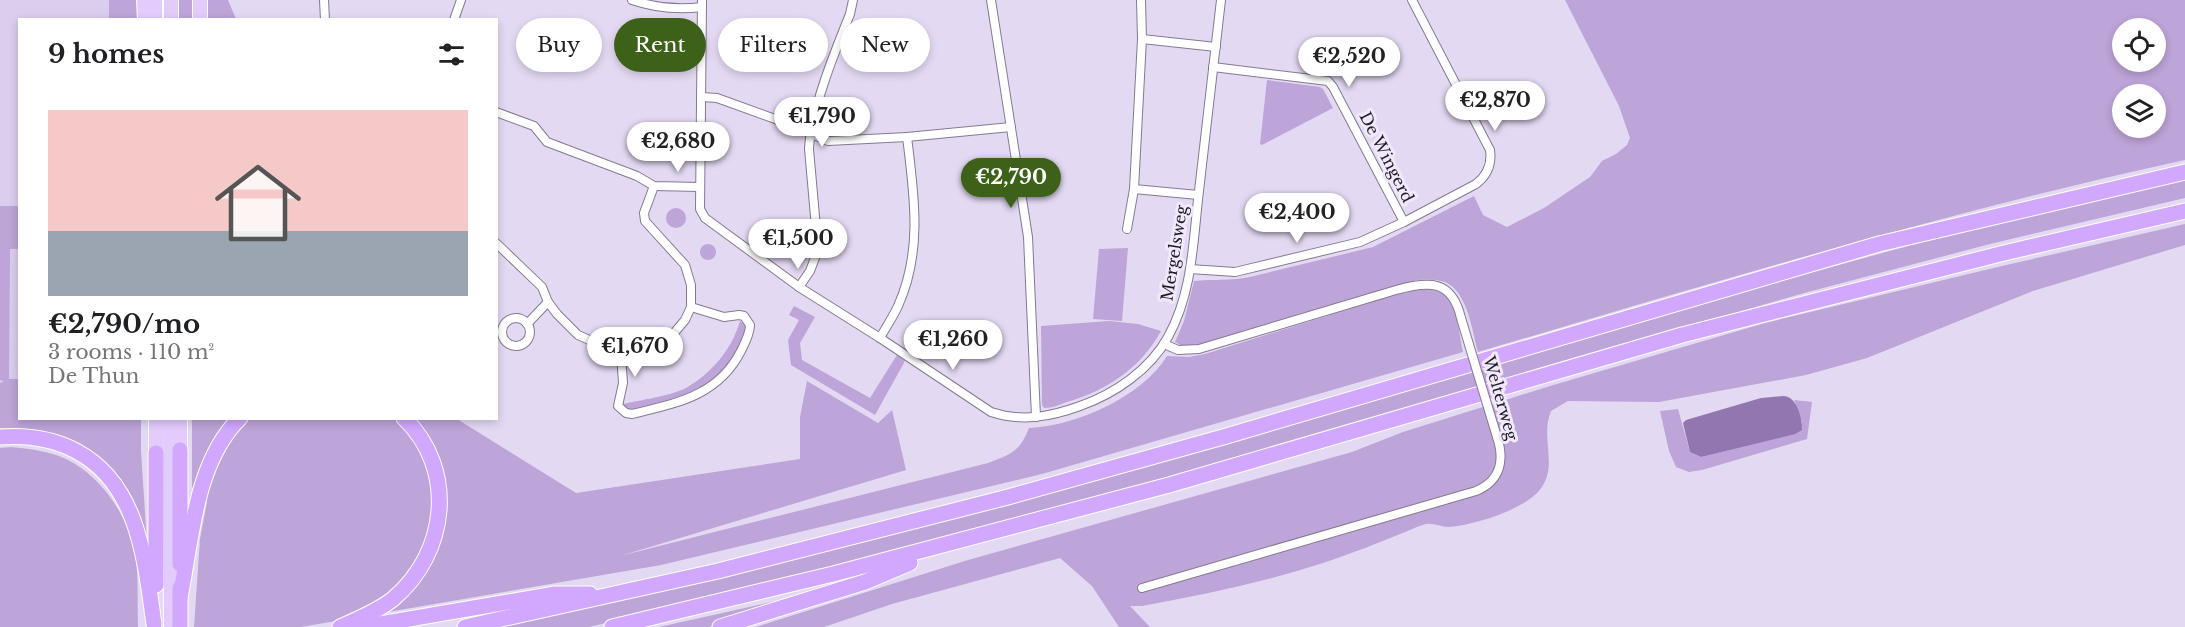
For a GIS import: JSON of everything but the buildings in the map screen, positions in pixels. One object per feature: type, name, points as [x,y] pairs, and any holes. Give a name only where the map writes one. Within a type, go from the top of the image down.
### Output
[{"type":"highway","points":[[465,627],[623,593],[813,548],[1111,469],[1879,244],[2185,172]]},
{"type":"highway","points":[[612,627],[962,541],[1169,485],[1682,335],[1969,261],[2185,211]]},
{"type":"highway","points":[[180,597],[196,512],[207,470],[222,439],[238,420]]},
{"type":"highway","points":[[340,627],[394,598],[424,564],[436,534],[440,509],[439,486],[433,465],[420,438],[406,420]]},
{"type":"highway","points":[[0,437],[37,437],[60,444],[82,454],[111,479],[125,500],[140,539],[154,625]]},
{"type":"highway","points":[[180,450],[180,627]]},
{"type":"highway","points":[[154,625],[156,453]]},
{"type":"highway","points":[[720,627],[865,582],[962,541]]},
{"type":"highway","points":[[363,627],[492,603],[555,594],[623,593]]},
{"type":"main road","points":[[144,0],[145,18]]},
{"type":"main road","points":[[155,0],[155,18]]},
{"type":"main road","points":[[171,0],[171,18]]},
{"type":"main road","points":[[200,0],[200,18]]},
{"type":"main road","points":[[156,420],[156,453]]},
{"type":"main road","points":[[170,420],[171,627]]},
{"type":"main road","points":[[180,420],[180,450]]},
{"type":"street","points":[[324,0],[324,18]]},
{"type":"street","points":[[455,18],[461,0]]},
{"type":"street","points":[[498,113],[534,126],[547,142],[637,176],[654,186],[700,187],[702,4],[669,9],[656,8],[632,0]]},
{"type":"street","points":[[799,287],[810,271],[818,250],[809,149],[810,132],[853,0]]},
{"type":"street","points":[[991,0],[1028,237],[1036,417]]},
{"type":"street","points":[[1127,229],[1134,189],[1142,39],[1141,0]]},
{"type":"street","name":"Mergelsweg","points":[[700,187],[700,209],[705,218],[799,287],[991,412],[1022,419],[1074,408],[1108,394],[1139,371],[1164,344],[1178,316],[1190,270],[1221,0]]},
{"type":"street","points":[[1190,270],[1235,272],[1360,242],[1476,184],[1488,172],[1491,161],[1490,150],[1412,0]]},
{"type":"street","points":[[1142,39],[1216,47]]},
{"type":"street","name":"De Wingerd","points":[[1213,67],[1328,81],[1404,222]]},
{"type":"street","points":[[702,97],[717,98],[810,132],[828,141],[907,137],[1011,127]]},
{"type":"street","points":[[880,338],[898,306],[914,249],[915,206],[907,137]]},
{"type":"street","points":[[498,245],[542,287],[548,302],[557,314],[578,335],[621,354],[641,353],[656,348],[677,332],[692,307],[691,285],[685,265],[645,221],[644,213],[654,186]]},
{"type":"street","name":"Mergelsweg","points":[[1134,189],[1198,195]]},
{"type":"street","name":"Welterweg","points":[[1142,588],[1476,491],[1490,482],[1499,469],[1502,455],[1456,303],[1446,290],[1438,285],[1423,284],[1396,290],[1199,349],[1178,350],[1164,344]]},
{"type":"street","points":[[527,324],[548,302]]},
{"type":"street","points":[[621,354],[622,383],[618,406],[626,413],[632,414],[683,402],[715,384],[739,356],[750,325],[744,316],[724,317],[692,307]]},
{"type":"shaded area","points":[[0,0],[109,0],[109,18],[18,18],[18,379],[0,383]]},
{"type":"shaded area","points":[[109,0],[140,0],[141,18],[109,18]]},
{"type":"shaded area","points":[[177,0],[195,0],[194,18],[177,18]]},
{"type":"shaded area","points":[[207,0],[228,0],[236,18],[206,18]]},
{"type":"shaded area","points":[[1565,0],[2185,0],[2185,160],[1918,225],[1478,352],[1468,313],[1459,294],[1453,287],[1438,280],[1417,280],[1205,346],[1182,346],[1175,342],[1184,321],[1194,281],[1250,277],[1373,247],[1474,196],[1483,215],[1507,227],[1544,208],[1590,177],[1602,161],[1627,145],[1630,138],[1619,106]]},
{"type":"shaded area","points":[[1267,80],[1320,87],[1333,108],[1262,145],[1260,144]]},
{"type":"shaded area","points":[[2185,180],[2185,198],[1990,244],[1808,292],[1636,341],[1275,450],[736,592],[589,627],[497,627],[603,604],[1948,235]]},
{"type":"shaded area","points":[[0,206],[18,206],[18,249],[10,249],[9,379],[18,379],[18,420],[141,420],[147,543],[120,485],[45,433],[0,428],[0,383],[4,381],[0,380]]},
{"type":"shaded area","points":[[676,208],[683,211],[686,218],[683,225],[676,228],[669,225],[666,218],[669,211]]},
{"type":"shaded area","points":[[2185,224],[2185,245],[2033,291],[1867,358],[1806,375],[1659,402],[1568,401],[1551,411],[1547,433],[1549,464],[1544,483],[1537,493],[1519,506],[1496,516],[1459,526],[1426,524],[1309,568],[1262,581],[1142,606],[1130,606],[1150,627],[1119,627],[1092,586],[1060,558],[892,604],[824,627],[756,627],[968,560],[1352,452],[1403,432],[1550,386],[1765,323]]},
{"type":"shaded area","points":[[705,244],[711,244],[716,252],[714,258],[705,260],[700,255],[700,249]]},
{"type":"shaded area","points":[[1128,248],[1122,321],[1093,319],[1099,249]]},
{"type":"shaded area","points":[[1424,289],[1443,294],[1448,299],[1455,313],[1463,352],[1042,474],[661,565],[301,627],[194,627],[200,539],[207,502],[192,487],[192,420],[459,420],[576,493],[800,459],[800,417],[807,381],[878,423],[892,410],[906,470],[620,556],[988,463],[1018,448],[1029,428],[1066,422],[1106,407],[1141,384],[1156,371],[1167,356],[1189,357],[1205,354],[1407,291]]},
{"type":"shaded area","points":[[794,306],[815,317],[800,343],[802,360],[870,398],[897,355],[905,361],[875,415],[791,365],[788,340],[799,320],[789,315]]},
{"type":"shaded area","points":[[740,321],[745,325],[742,342],[716,377],[676,397],[629,410],[623,404],[672,393],[695,382],[712,368],[726,351]]},
{"type":"shaded area","points":[[1109,321],[1138,324],[1161,331],[1133,367],[1109,384],[1081,397],[1044,408],[1042,405],[1041,326]]},
{"type":"shaded area","points":[[1789,397],[1795,404],[1800,414],[1802,430],[1795,434],[1701,457],[1690,452],[1683,423],[1686,420],[1761,398]]},
{"type":"shaded area","points":[[1794,400],[1812,402],[1807,439],[1702,470],[1689,472],[1676,467],[1669,451],[1660,411],[1678,409],[1690,452],[1701,457],[1736,448],[1802,423]]},
{"type":"shaded area","points":[[11,447],[46,452],[66,459],[90,475],[111,498],[126,524],[135,553],[138,627],[0,627],[0,448]]},
{"type":"shaded area","points":[[812,593],[709,627],[659,627]]}]
